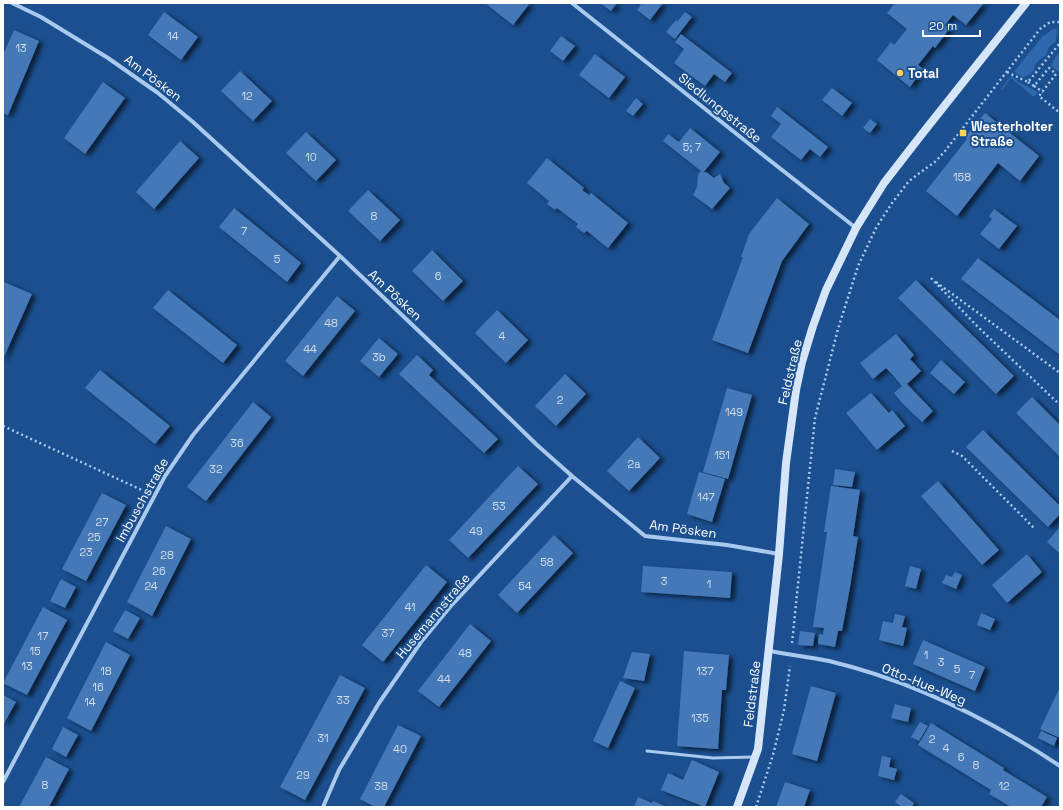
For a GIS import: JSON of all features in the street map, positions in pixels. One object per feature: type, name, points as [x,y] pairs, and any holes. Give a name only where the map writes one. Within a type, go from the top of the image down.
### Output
[{"type":"main road","name":"Feldstraße","points":[[737,807],[758,749],[770,651],[786,463],[796,390],[802,362],[826,290],[856,228],[884,183],[1026,3]]},
{"type":"street","name":"Am Pösken","points":[[12,3],[41,17],[108,58],[158,93],[199,127],[340,256],[537,445],[645,536],[727,545],[779,554]]},
{"type":"street","name":"Siedlungsstraße","points":[[572,3],[856,228]]},
{"type":"street","name":"Imbuschstraße","points":[[3,782],[154,496],[173,463],[193,435],[340,256]]},
{"type":"street","name":"Husemannstraße","points":[[323,807],[339,770],[379,703],[422,642],[450,607],[572,476]]},
{"type":"street","name":"Otto-Hue-Weg","points":[[770,651],[828,661],[865,671],[941,699],[1003,730],[1060,766]]},
{"type":"lane","points":[[647,751],[712,758],[755,757]]},
{"type":"path","points":[[756,807],[773,755],[784,710],[815,418],[838,329],[858,266],[876,228],[892,203],[909,181],[936,161],[945,151],[1040,28],[1050,22],[1060,22]]},
{"type":"path","points":[[1028,82],[1060,43]]},
{"type":"path","points":[[1034,86],[1049,68],[1056,74],[1039,96],[1060,112]]},
{"type":"path","points":[[1007,72],[1028,82],[1043,92]]},
{"type":"path","points":[[1060,373],[931,278],[978,327],[1060,405]]},
{"type":"path","points":[[3,426],[154,496]]},
{"type":"path","points":[[952,451],[962,456],[1035,529]]},
{"type":"shaded area","points":[[1053,29],[1057,29],[1056,41],[1049,47],[1046,55],[1037,63],[1034,70],[1030,74],[1023,77],[1014,72],[1042,37]]},
{"type":"shaded area","points":[[1060,53],[1060,73],[1051,66],[1056,56]]},
{"type":"shaded area","points":[[1011,76],[1022,84],[1038,92],[1034,97],[1011,78],[1002,90],[1001,89]]},
{"type":"building","points":[[485,3],[530,3],[513,25]]},
{"type":"building","points":[[600,3],[617,3],[611,11]]},
{"type":"building","points":[[642,3],[663,3],[650,20],[637,10]]},
{"type":"building","points":[[895,3],[984,3],[966,25],[953,15],[945,25],[950,28],[935,48],[933,46],[918,65],[923,69],[910,87],[877,60],[891,42],[894,45],[907,29],[887,13]]},
{"type":"building","points":[[164,12],[198,37],[181,60],[148,35]]},
{"type":"building","points":[[685,12],[692,17],[675,39],[666,32]]},
{"type":"building","points":[[14,30],[39,41],[8,115],[3,113],[3,55]]},
{"type":"building","points":[[681,34],[732,73],[725,82],[714,74],[705,86],[674,63],[684,49],[675,42]]},
{"type":"building","points":[[561,36],[575,46],[563,61],[550,51]]},
{"type":"building","points":[[595,54],[625,77],[609,98],[579,75]]},
{"type":"building","points":[[240,71],[272,101],[253,121],[221,91]]},
{"type":"building","points":[[103,82],[125,98],[85,154],[64,138]]},
{"type":"building","points":[[832,88],[852,103],[842,116],[822,100]]},
{"type":"building","points":[[636,98],[643,104],[633,116],[626,111]]},
{"type":"building","points":[[777,107],[828,147],[820,157],[810,149],[801,160],[771,137],[781,124],[771,116]]},
{"type":"building","points":[[985,113],[1039,156],[1020,181],[998,163],[957,216],[926,191],[967,139],[965,137]]},
{"type":"building","points":[[870,119],[877,124],[870,133],[863,128]]},
{"type":"building","points":[[690,128],[720,152],[703,173],[706,172],[714,178],[720,174],[724,183],[730,188],[712,209],[693,195],[697,187],[698,175],[701,171],[663,141],[668,134],[679,142]]},
{"type":"building","points":[[306,132],[336,160],[316,181],[286,153]]},
{"type":"building","points":[[180,141],[199,158],[154,209],[136,192]]},
{"type":"building","points":[[547,158],[584,188],[582,190],[589,195],[591,193],[628,223],[608,248],[587,231],[584,233],[576,227],[578,224],[557,208],[555,210],[547,204],[549,201],[527,183]]},
{"type":"building","points":[[368,190],[400,220],[380,241],[348,211]]},
{"type":"building","points":[[777,198],[809,224],[782,261],[748,353],[712,340],[743,257],[741,257],[749,234]]},
{"type":"building","points":[[234,208],[301,263],[287,282],[219,227]]},
{"type":"building","points":[[994,209],[1017,226],[999,249],[980,234],[992,219],[989,216]]},
{"type":"building","points":[[432,250],[463,281],[443,301],[412,271]]},
{"type":"building","points":[[978,258],[1060,320],[1060,355],[961,279]]},
{"type":"building","points":[[916,280],[1014,376],[996,394],[898,298]]},
{"type":"building","points":[[4,282],[32,294],[3,359],[3,285]]},
{"type":"building","points":[[168,290],[237,345],[223,363],[153,308]]},
{"type":"building","points":[[337,296],[355,311],[303,376],[285,361]]},
{"type":"building","points":[[497,310],[528,340],[506,363],[475,333]]},
{"type":"building","points":[[896,334],[914,355],[910,359],[921,371],[907,384],[933,411],[922,422],[894,393],[902,386],[886,368],[873,379],[860,363]]},
{"type":"building","points":[[379,338],[398,354],[379,377],[360,361]]},
{"type":"building","points":[[417,355],[433,370],[429,375],[498,439],[484,453],[399,374]]},
{"type":"building","points":[[941,360],[965,382],[954,394],[930,373]]},
{"type":"building","points":[[100,370],[170,426],[155,444],[85,388]]},
{"type":"building","points":[[565,374],[586,394],[556,426],[535,406]]},
{"type":"building","points":[[727,388],[752,395],[728,479],[703,472]]},
{"type":"building","points":[[871,393],[889,413],[892,410],[905,426],[877,450],[846,413]]},
{"type":"building","points":[[1032,397],[1060,425],[1060,457],[1016,413]]},
{"type":"building","points":[[253,402],[271,417],[206,501],[187,487]]},
{"type":"building","points":[[983,430],[1060,506],[1060,514],[1048,527],[966,447]]},
{"type":"building","points":[[638,437],[660,458],[629,491],[607,471]]},
{"type":"building","points":[[518,466],[538,484],[468,558],[449,540]]},
{"type":"building","points":[[835,469],[855,472],[852,487],[833,485]]},
{"type":"building","points":[[699,472],[725,479],[712,522],[687,514]]},
{"type":"building","points":[[938,481],[999,550],[982,565],[921,496]]},
{"type":"building","points":[[831,486],[860,490],[853,536],[858,537],[842,631],[838,631],[835,647],[818,644],[819,634],[823,635],[824,628],[813,627],[827,532],[824,532]]},
{"type":"building","points":[[102,493],[126,505],[86,581],[62,569]]},
{"type":"building","points":[[166,526],[191,539],[152,616],[127,602]]},
{"type":"building","points":[[1060,527],[1060,552],[1059,553],[1047,542]]},
{"type":"building","points":[[554,535],[573,553],[517,613],[498,595]]},
{"type":"building","points":[[1027,554],[1042,572],[1007,603],[992,585]]},
{"type":"building","points":[[426,565],[447,582],[383,662],[362,645]]},
{"type":"building","points":[[643,566],[732,572],[730,598],[641,592]]},
{"type":"building","points":[[910,566],[921,569],[916,589],[905,586]]},
{"type":"building","points":[[955,572],[962,575],[956,589],[942,583],[946,575],[952,577]]},
{"type":"building","points":[[61,579],[76,587],[65,608],[50,601]]},
{"type":"building","points":[[43,607],[67,620],[27,695],[3,683]]},
{"type":"building","points":[[125,610],[140,618],[128,639],[113,631]]},
{"type":"building","points":[[981,613],[995,619],[990,630],[977,625]]},
{"type":"building","points":[[895,614],[905,616],[902,627],[907,628],[903,646],[879,640],[883,621],[893,623]]},
{"type":"building","points":[[470,624],[491,641],[439,707],[418,691]]},
{"type":"building","points":[[800,631],[815,633],[813,646],[798,645]]},
{"type":"building","points":[[923,640],[985,667],[975,691],[913,664]]},
{"type":"building","points":[[106,642],[130,655],[91,731],[67,718]]},
{"type":"building","points":[[684,651],[729,655],[726,690],[722,690],[718,749],[677,746]]},
{"type":"building","points":[[632,652],[650,654],[644,681],[623,678]]},
{"type":"building","points":[[340,675],[365,688],[305,800],[280,787]]},
{"type":"building","points":[[620,681],[635,688],[608,748],[593,741]]},
{"type":"building","points":[[811,686],[836,693],[817,761],[792,754]]},
{"type":"building","points":[[1060,687],[1060,738],[1040,729]]},
{"type":"building","points":[[3,695],[16,702],[3,725]]},
{"type":"building","points":[[895,704],[911,708],[908,722],[891,718]]},
{"type":"building","points":[[920,722],[928,726],[919,741],[911,737]]},
{"type":"building","points":[[931,723],[1004,768],[1003,770],[1047,797],[1041,807],[1011,807],[989,794],[991,790],[918,745]]},
{"type":"building","points":[[398,725],[421,736],[384,807],[375,807],[360,799]]},
{"type":"building","points":[[63,727],[78,735],[66,757],[52,749]]},
{"type":"building","points":[[1041,731],[1057,738],[1054,746],[1038,738]]},
{"type":"building","points":[[882,756],[891,758],[889,767],[897,769],[894,780],[878,776]]},
{"type":"building","points":[[46,757],[69,769],[49,807],[19,807]]},
{"type":"building","points":[[692,760],[719,772],[705,807],[661,790],[668,773],[683,780]]},
{"type":"building","points":[[785,782],[810,790],[804,807],[776,807]]},
{"type":"building","points":[[901,794],[914,803],[912,807],[902,807],[895,802]]},
{"type":"building","points":[[638,797],[652,803],[653,801],[667,807],[634,807]]},
{"type":"place","name":"Total","points":[[900,73]]},
{"type":"place","name":"Westerholter Straße","points":[[963,133]]}]
